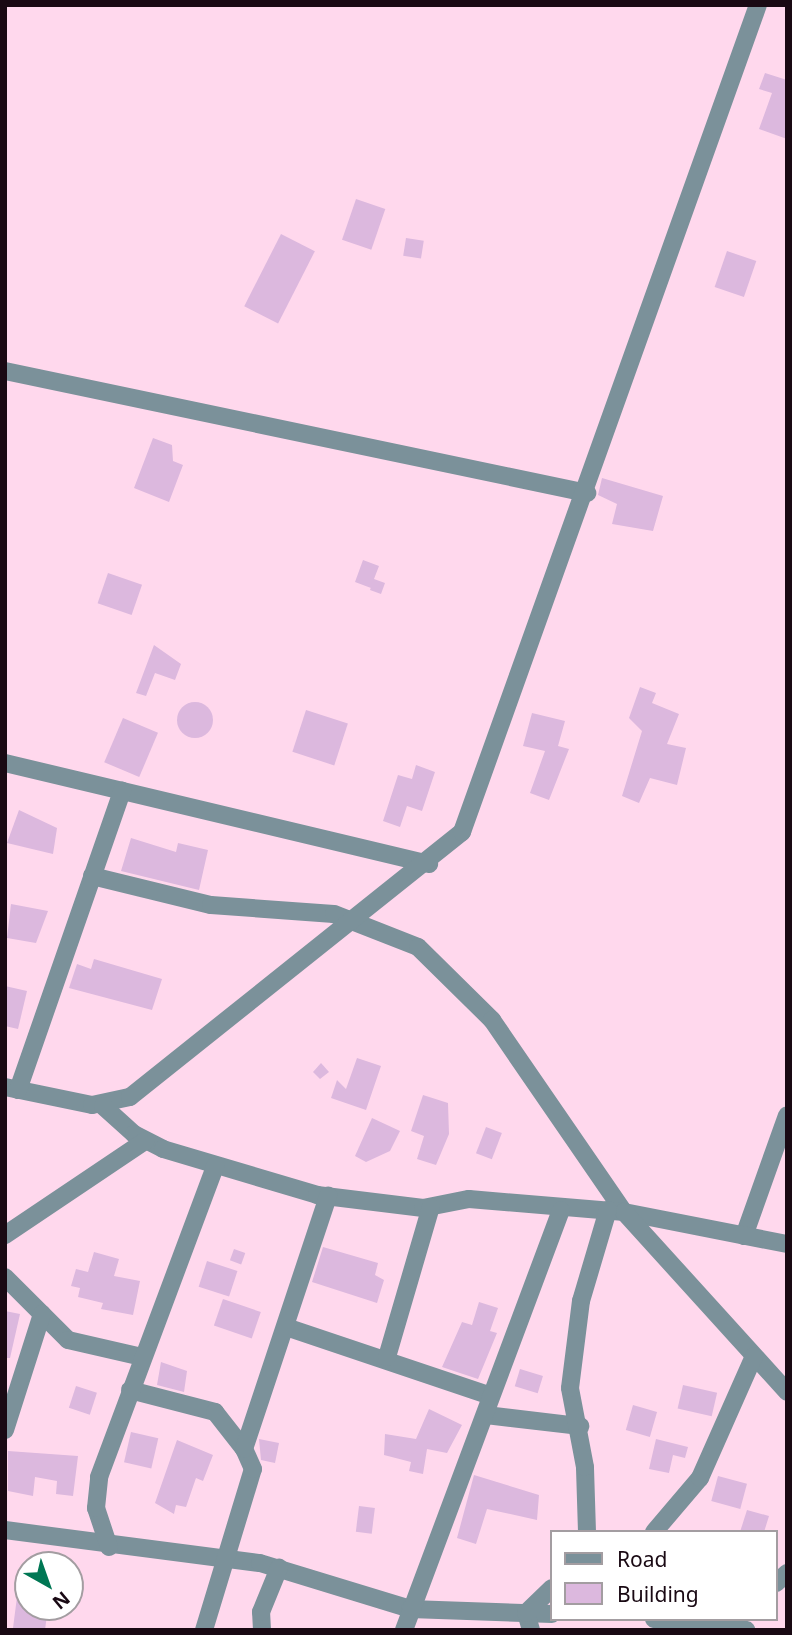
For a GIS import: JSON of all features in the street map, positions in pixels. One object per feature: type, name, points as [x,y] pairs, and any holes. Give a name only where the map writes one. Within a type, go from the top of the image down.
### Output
[{"type":"street","points":[[103,1105],[137,1092],[429,864],[469,817],[587,493],[758,5]]},
{"type":"street","points":[[5,371],[587,493]]},
{"type":"street","points":[[5,763],[429,864]]},
{"type":"street","points":[[122,790],[12,1088],[103,1105],[145,1141],[215,1166],[328,1196],[431,1207],[470,1199],[561,1210],[616,1211],[787,1244]]},
{"type":"street","points":[[92,876],[211,905],[357,919],[418,947],[466,990],[526,1066],[616,1211],[787,1392]]},
{"type":"street","points":[[744,1236],[787,1115]]},
{"type":"street","points":[[5,1235],[145,1141]]},
{"type":"street","points":[[109,1547],[96,1493],[142,1357],[215,1166]]},
{"type":"street","points":[[244,1449],[328,1196]]},
{"type":"street","points":[[387,1357],[431,1207]]},
{"type":"street","points":[[404,1630],[561,1210]]},
{"type":"street","points":[[587,1530],[580,1426],[570,1388],[581,1301],[616,1211]]},
{"type":"street","points":[[5,1277],[68,1340],[142,1357]]},
{"type":"street","points":[[5,1430],[42,1314]]},
{"type":"street","points":[[286,1327],[387,1357],[491,1396]]},
{"type":"street","points":[[656,1530],[700,1478],[754,1356]]},
{"type":"street","points":[[130,1391],[215,1412],[244,1449],[253,1469],[204,1630]]},
{"type":"street","points":[[486,1415],[580,1426]]},
{"type":"street","points":[[5,1530],[109,1547],[226,1557],[279,1568],[411,1609],[528,1621],[550,1615]]},
{"type":"street","points":[[262,1630],[261,1612],[279,1568]]},
{"type":"street","points":[[528,1621],[550,1591]]},
{"type":"street","points":[[689,1621],[746,1630]]},
{"type":"building","points":[[765,73],[787,80],[787,139],[759,129],[772,93],[759,89]]},
{"type":"building","points":[[356,199],[385,209],[371,250],[342,240]]},
{"type":"building","points":[[281,234],[315,251],[278,323],[244,306]]},
{"type":"building","points":[[406,238],[424,241],[421,259],[403,256]]},
{"type":"building","points":[[727,251],[756,261],[744,297],[715,287]]},
{"type":"building","points":[[153,438],[172,445],[173,461],[183,465],[169,502],[134,488]]},
{"type":"building","points":[[602,478],[663,496],[653,531],[612,524],[617,504],[598,495]]},
{"type":"building","points":[[363,560],[379,566],[374,579],[385,583],[381,594],[355,582]]},
{"type":"building","points":[[108,573],[142,585],[132,615],[98,603]]},
{"type":"building","points":[[154,645],[181,664],[175,680],[155,673],[146,696],[136,693]]},
{"type":"building","points":[[640,687],[656,693],[652,703],[679,714],[667,744],[686,748],[677,785],[650,778],[639,803],[622,796],[642,731],[629,718]]},
{"type":"building","points":[[195,702],[208,707],[213,720],[208,733],[195,738],[182,733],[177,720],[182,707]]},
{"type":"building","points":[[306,710],[348,724],[334,765],[292,752]]},
{"type":"building","points":[[532,713],[565,721],[558,746],[569,749],[549,800],[530,793],[545,751],[523,746]]},
{"type":"building","points":[[123,718],[158,733],[139,777],[104,762]]},
{"type":"building","points":[[416,765],[435,772],[422,811],[407,806],[400,827],[383,821],[398,775],[412,779]]},
{"type":"building","points":[[19,810],[57,828],[53,854],[7,843]]},
{"type":"building","points":[[131,838],[176,852],[178,843],[208,850],[199,890],[121,871]]},
{"type":"building","points":[[11,904],[48,911],[36,943],[7,938]]},
{"type":"building","points":[[94,959],[162,979],[152,1010],[69,988],[77,964],[91,969]]},
{"type":"building","points":[[5,986],[27,991],[18,1029],[5,1026]]},
{"type":"building","points":[[357,1058],[381,1066],[366,1110],[331,1098],[337,1080],[346,1089]]},
{"type":"building","points":[[321,1063],[329,1072],[320,1079],[313,1072]]},
{"type":"building","points":[[423,1095],[448,1103],[449,1134],[436,1165],[417,1159],[424,1136],[411,1131]]},
{"type":"building","points":[[372,1118],[400,1131],[390,1151],[366,1162],[355,1156]]},
{"type":"building","points":[[486,1127],[502,1133],[492,1159],[476,1153]]},
{"type":"building","points":[[323,1247],[378,1263],[375,1275],[384,1280],[377,1303],[312,1282]]},
{"type":"building","points":[[234,1249],[245,1253],[241,1264],[230,1260]]},
{"type":"building","points":[[94,1252],[119,1259],[114,1276],[140,1281],[133,1315],[101,1309],[103,1303],[78,1297],[80,1288],[71,1286],[76,1269],[88,1272]]},
{"type":"building","points":[[207,1261],[237,1271],[229,1297],[199,1287]]},
{"type":"building","points":[[223,1299],[261,1312],[252,1338],[214,1325]]},
{"type":"building","points":[[479,1302],[498,1308],[490,1331],[497,1333],[478,1379],[442,1367],[462,1322],[472,1325]]},
{"type":"building","points":[[5,1311],[20,1314],[10,1358],[5,1358]]},
{"type":"building","points":[[161,1362],[187,1371],[184,1392],[157,1385]]},
{"type":"building","points":[[520,1369],[543,1376],[538,1393],[515,1386]]},
{"type":"building","points":[[683,1385],[717,1393],[712,1416],[678,1408]]},
{"type":"building","points":[[76,1386],[97,1393],[90,1415],[69,1408]]},
{"type":"building","points":[[633,1405],[657,1412],[650,1437],[626,1430]]},
{"type":"building","points":[[429,1409],[462,1425],[447,1453],[427,1449],[423,1474],[409,1471],[411,1462],[384,1455],[385,1434],[416,1439]]},
{"type":"building","points":[[131,1432],[158,1438],[151,1469],[124,1462]]},
{"type":"building","points":[[259,1439],[279,1443],[275,1463],[261,1460]]},
{"type":"building","points":[[656,1439],[688,1447],[685,1458],[673,1455],[669,1473],[649,1469]]},
{"type":"building","points":[[177,1440],[213,1455],[203,1481],[196,1478],[186,1507],[176,1505],[174,1514],[155,1503]]},
{"type":"building","points":[[8,1451],[78,1456],[73,1496],[56,1494],[57,1481],[35,1477],[33,1496],[8,1491]]},
{"type":"building","points":[[474,1475],[539,1495],[537,1520],[487,1509],[476,1544],[457,1538]]},
{"type":"building","points":[[718,1476],[747,1484],[740,1509],[711,1501]]},
{"type":"building","points":[[359,1506],[375,1508],[372,1534],[356,1532]]},
{"type":"building","points":[[747,1510],[769,1516],[765,1530],[741,1530]]},
{"type":"building","points":[[14,1620],[46,1621],[45,1630],[13,1628]]}]
